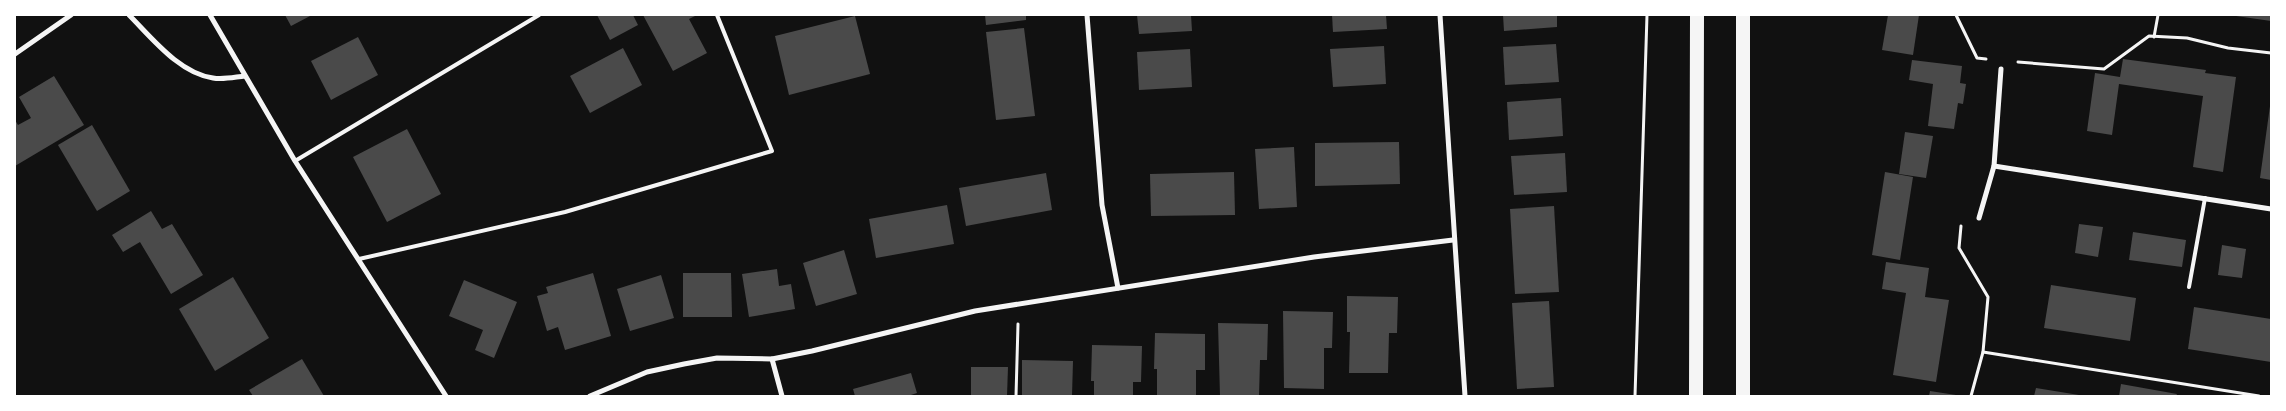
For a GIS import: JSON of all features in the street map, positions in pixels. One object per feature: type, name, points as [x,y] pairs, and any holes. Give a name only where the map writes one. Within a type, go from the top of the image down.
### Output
[{"type":"highway","points":[[1696,396],[1697,15]]},
{"type":"highway","points":[[1743,15],[1743,396]]},
{"type":"street","points":[[15,54],[71,15]]},
{"type":"street","points":[[129,15],[168,53],[194,73],[214,79],[245,76]]},
{"type":"street","points":[[210,15],[295,161],[446,396]]},
{"type":"street","points":[[1087,15],[1102,205],[1118,288]]},
{"type":"street","points":[[1440,15],[1453,240],[1462,328],[1465,396]]},
{"type":"street","points":[[1979,218],[1994,166],[2001,69]]},
{"type":"street","points":[[1994,166],[2271,209]]},
{"type":"street","points":[[590,396],[647,372],[717,358],[772,359],[812,351],[956,315],[1018,304],[1337,253],[1453,240]]},
{"type":"street","points":[[772,359],[782,396]]},
{"type":"lane","points":[[295,161],[539,15]]},
{"type":"lane","points":[[359,259],[566,212],[772,151],[717,15]]},
{"type":"lane","points":[[2189,287],[2205,198]]},
{"type":"path","points":[[1635,396],[1647,15]]},
{"type":"path","points":[[1956,15],[1977,58],[2104,69],[2149,36],[2188,38],[2228,48],[2271,53]]},
{"type":"path","points":[[2154,37],[2158,15]]},
{"type":"path","points":[[2001,69],[2003,61]]},
{"type":"path","points":[[1972,396],[1983,352],[1988,297],[1959,248],[1961,223],[1979,218]]},
{"type":"path","points":[[1016,396],[1018,304]]},
{"type":"path","points":[[1983,352],[2259,396]]},
{"type":"building","points":[[285,15],[312,15],[291,26]]},
{"type":"building","points":[[597,15],[633,15],[638,25],[610,40]]},
{"type":"building","points":[[643,15],[697,15],[689,19],[707,53],[673,71]]},
{"type":"building","points":[[985,15],[1026,15],[1026,20],[986,25]]},
{"type":"building","points":[[1137,15],[1191,15],[1192,31],[1139,34]]},
{"type":"building","points":[[1332,15],[1386,15],[1387,29],[1333,32]]},
{"type":"building","points":[[1503,15],[1557,15],[1557,27],[1504,31]]},
{"type":"building","points":[[1888,15],[1919,15],[1913,55],[1882,50]]},
{"type":"building","points":[[2271,15],[2271,21],[2236,16]]},
{"type":"building","points":[[855,16],[870,74],[789,95],[775,36]]},
{"type":"building","points":[[1024,28],[1035,116],[996,120],[986,32]]},
{"type":"building","points":[[358,37],[378,75],[331,100],[311,61]]},
{"type":"building","points":[[1556,44],[1559,82],[1505,85],[1503,47]]},
{"type":"building","points":[[1384,46],[1386,84],[1333,87],[1330,49]]},
{"type":"building","points":[[623,48],[642,85],[590,113],[570,76]]},
{"type":"building","points":[[1190,49],[1192,87],[1139,90],[1137,52]]},
{"type":"building","points":[[2123,59],[2206,70],[2205,73],[2236,77],[2223,172],[2193,167],[2203,96],[2119,84],[2112,135],[2087,131],[2095,73],[2120,77]]},
{"type":"building","points":[[1912,60],[1962,66],[1960,83],[1966,84],[1963,104],[1958,103],[1954,129],[1928,126],[1933,84],[1909,80]]},
{"type":"building","points":[[54,76],[84,125],[15,166],[15,120],[18,125],[31,118],[19,97]]},
{"type":"building","points":[[1561,98],[1563,136],[1509,140],[1507,102]]},
{"type":"building","points":[[2271,106],[2271,180],[2260,178]]},
{"type":"building","points":[[92,125],[130,191],[97,211],[58,145]]},
{"type":"building","points":[[407,129],[441,194],[387,222],[353,157]]},
{"type":"building","points":[[1905,132],[1933,136],[1926,178],[1899,174]]},
{"type":"building","points":[[1399,142],[1400,184],[1315,186],[1315,143]]},
{"type":"building","points":[[1294,147],[1297,207],[1259,209],[1255,149]]},
{"type":"building","points":[[1565,153],[1567,192],[1514,195],[1511,156]]},
{"type":"building","points":[[1234,172],[1235,215],[1151,216],[1150,174]]},
{"type":"building","points":[[1885,172],[1913,177],[1900,260],[1872,255]]},
{"type":"building","points":[[1046,173],[1052,210],[966,226],[959,188]]},
{"type":"building","points":[[947,205],[954,244],[876,258],[869,219]]},
{"type":"building","points":[[1554,206],[1559,292],[1515,294],[1510,209]]},
{"type":"building","points":[[151,211],[162,229],[172,224],[203,275],[171,294],[140,242],[123,252],[112,235]]},
{"type":"building","points":[[2079,224],[2103,227],[2098,257],[2075,253]]},
{"type":"building","points":[[2133,232],[2186,240],[2182,267],[2129,260]]},
{"type":"building","points":[[2222,245],[2246,249],[2242,278],[2218,275]]},
{"type":"building","points":[[844,250],[857,294],[816,306],[803,263]]},
{"type":"building","points":[[1886,262],[1929,268],[1925,297],[1949,300],[1936,382],[1893,375],[1906,293],[1882,289]]},
{"type":"building","points":[[777,269],[779,286],[791,284],[795,309],[749,317],[742,274]]},
{"type":"building","points":[[593,273],[611,336],[565,350],[558,327],[547,331],[537,296],[548,293],[546,287]]},
{"type":"building","points":[[683,273],[731,273],[732,317],[683,317]]},
{"type":"building","points":[[661,275],[674,318],[630,331],[617,289]]},
{"type":"building","points":[[233,277],[269,338],[215,371],[179,309]]},
{"type":"building","points":[[464,280],[517,302],[494,358],[475,350],[483,330],[449,316]]},
{"type":"building","points":[[2051,285],[2136,298],[2130,341],[2044,328]]},
{"type":"building","points":[[1347,296],[1398,297],[1397,333],[1389,333],[1388,373],[1349,373],[1350,332],[1347,332]]},
{"type":"building","points":[[1549,301],[1554,387],[1517,389],[1512,303]]},
{"type":"building","points":[[2194,307],[2271,319],[2271,362],[2188,349]]},
{"type":"building","points":[[1283,311],[1333,312],[1332,348],[1324,348],[1324,389],[1284,388]]},
{"type":"building","points":[[1218,323],[1268,324],[1267,360],[1260,360],[1259,396],[1220,396]]},
{"type":"building","points":[[1155,333],[1205,334],[1205,370],[1196,370],[1196,396],[1157,396],[1157,369],[1154,369]]},
{"type":"building","points":[[1092,345],[1142,346],[1141,382],[1133,382],[1133,396],[1094,396],[1094,381],[1091,381]]},
{"type":"building","points":[[302,359],[324,396],[253,396],[249,390]]},
{"type":"building","points":[[1022,360],[1073,361],[1072,396],[1022,396]]},
{"type":"building","points":[[971,367],[1008,367],[1007,396],[971,396]]},
{"type":"building","points":[[911,373],[917,393],[908,396],[855,396],[853,389]]},
{"type":"building","points":[[2121,384],[2177,394],[2176,396],[2119,396]]},
{"type":"building","points":[[2036,388],[2079,395],[2034,396]]},
{"type":"building","points":[[1930,391],[1956,395],[1956,396],[1929,396]]}]
